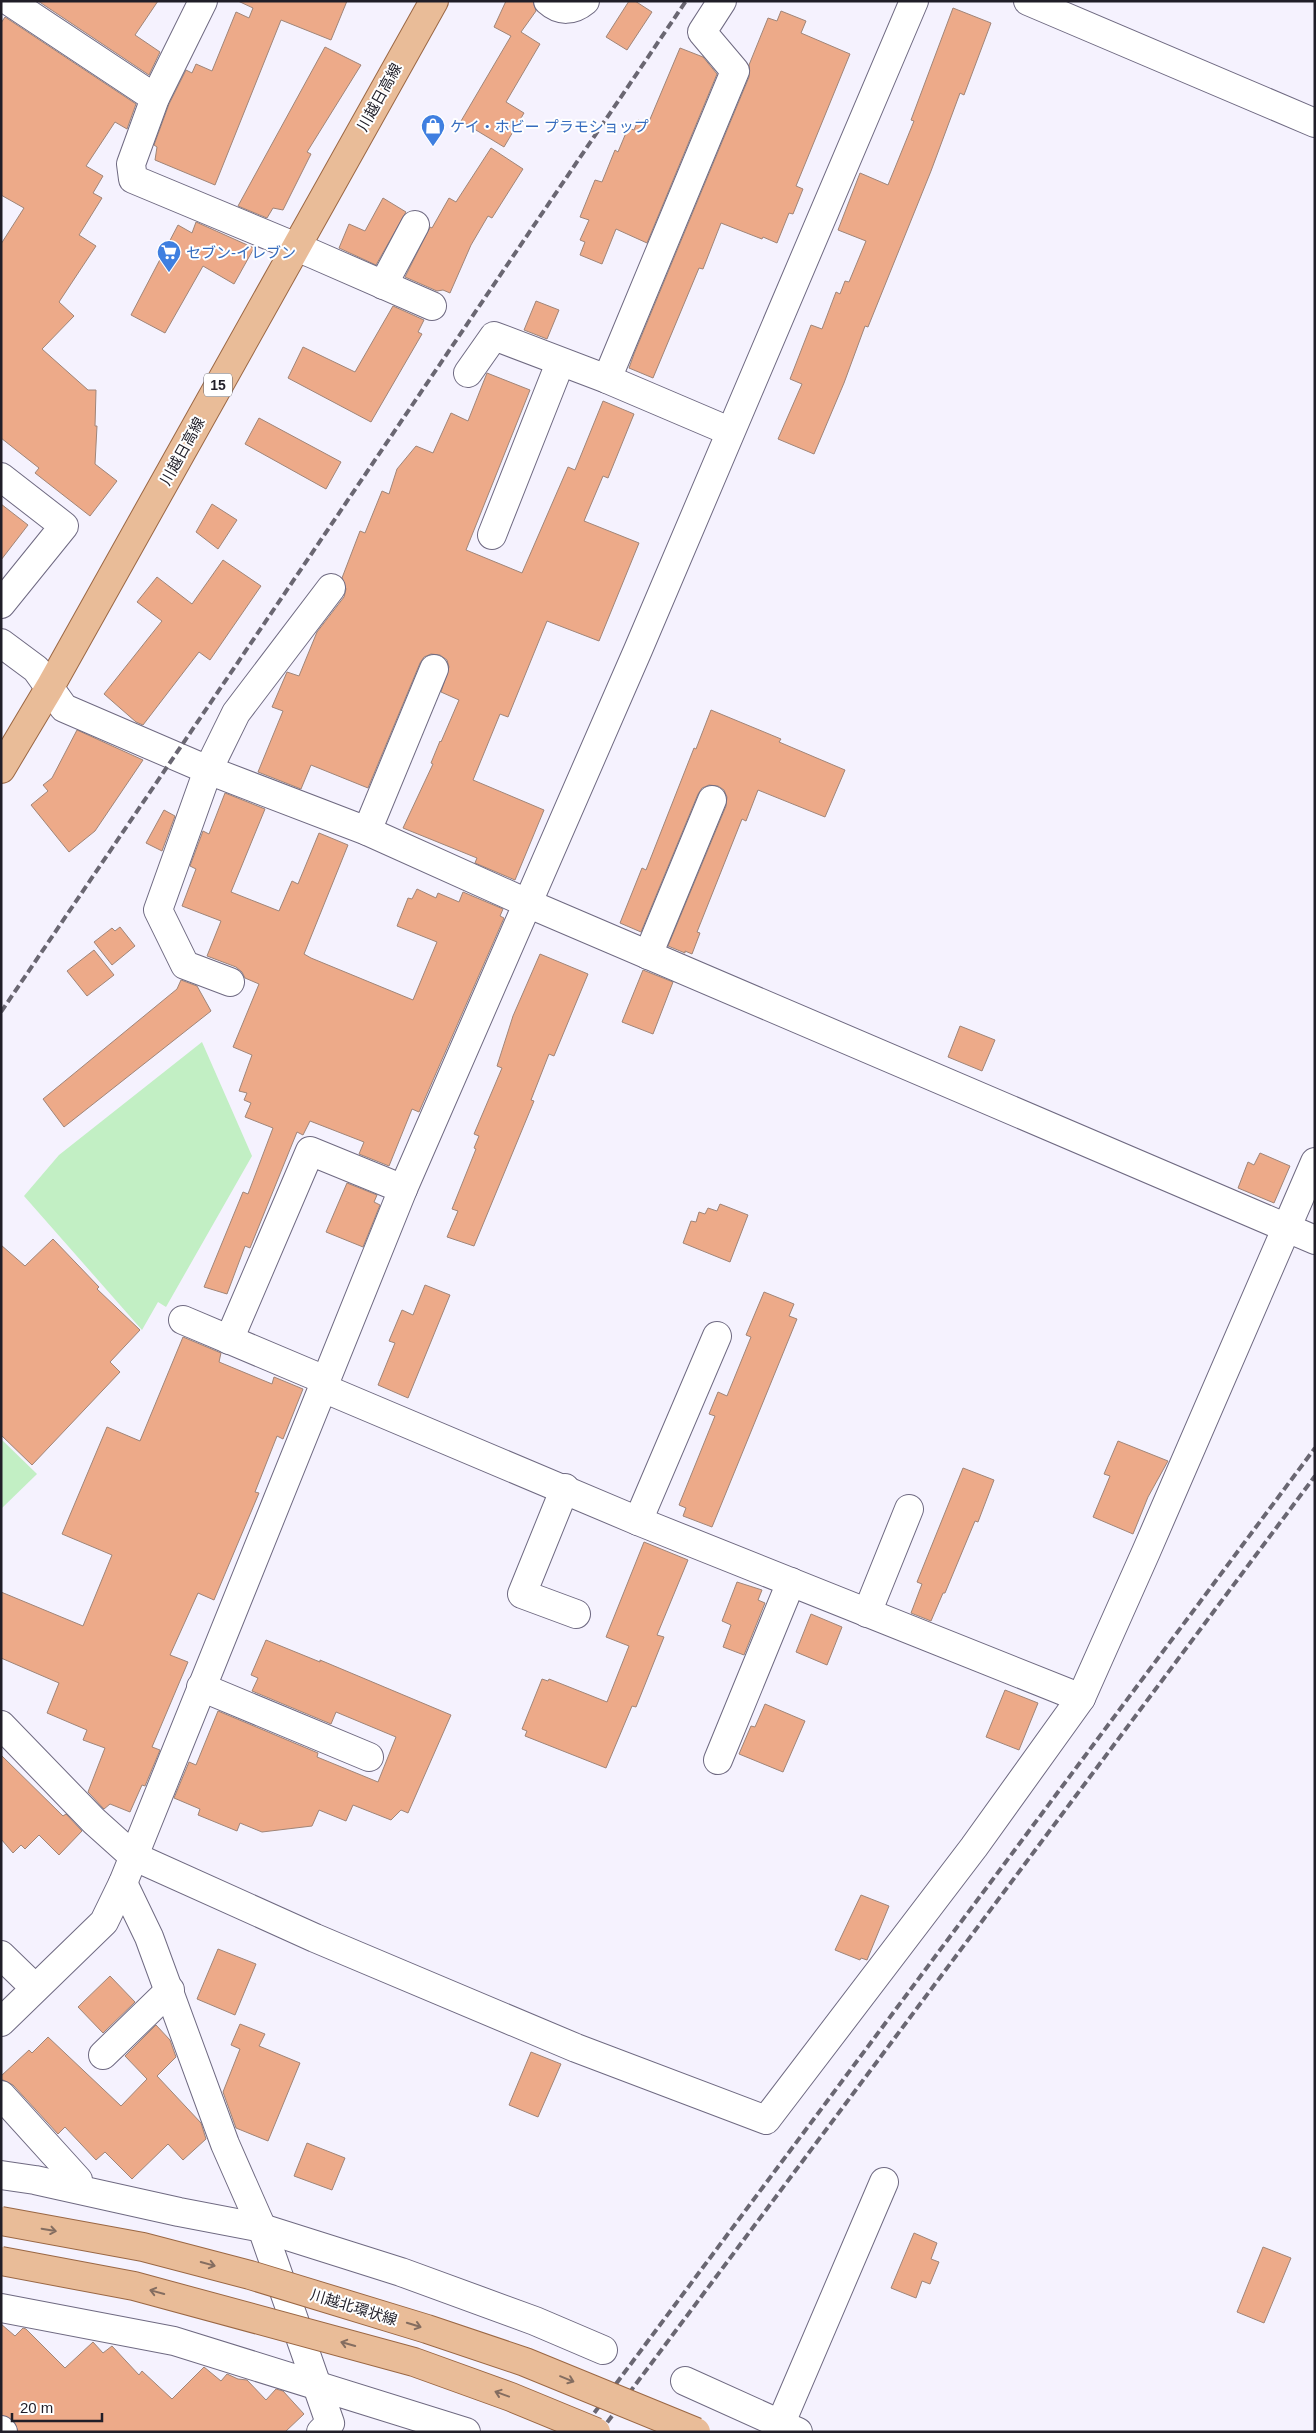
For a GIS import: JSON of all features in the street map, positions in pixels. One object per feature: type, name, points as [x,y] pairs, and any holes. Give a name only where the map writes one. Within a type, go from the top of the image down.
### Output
[{"type":"main road","name":"川越日高線","points":[[1,769],[50,687],[434,1]]},
{"type":"main road","name":"川越北環状線","points":[[1,2221],[142,2247],[268,2280],[427,2329],[525,2362],[696,2432]]},
{"type":"main road","points":[[1,2261],[134,2286],[405,2360],[511,2397],[596,2432]]},
{"type":"street","points":[[9,1],[155,98]]},
{"type":"street","points":[[203,1],[155,98],[130,164],[133,180],[432,306]]},
{"type":"street","points":[[548,1],[558,8],[572,9],[585,1]]},
{"type":"street","points":[[607,379],[735,71],[702,32],[722,1]]},
{"type":"street","points":[[1,2022],[104,1922],[124,1882],[403,1189],[638,650],[729,431],[914,1]]},
{"type":"street","points":[[1028,1],[1315,123]]},
{"type":"street","points":[[383,285],[415,225]]},
{"type":"street","points":[[468,374],[494,336],[560,363],[607,379],[729,431]]},
{"type":"street","points":[[492,535],[560,363]]},
{"type":"street","points":[[1,477],[64,526],[1,604]]},
{"type":"street","points":[[230,982],[185,965],[158,910],[208,770],[236,713],[331,588]]},
{"type":"street","points":[[1,643],[36,669],[64,708],[208,770],[367,831],[527,903],[1315,1240]]},
{"type":"street","points":[[367,831],[434,669]]},
{"type":"street","points":[[648,954],[712,800]]},
{"type":"street","points":[[229,1340],[310,1151],[403,1189]]},
{"type":"street","points":[[1,1725],[94,1821],[133,1856],[315,1938],[576,2048],[766,2120],[974,1847],[1080,1698],[1146,1552],[1315,1162]]},
{"type":"street","points":[[183,1320],[467,1450],[564,1488],[638,1521],[1080,1698]]},
{"type":"street","points":[[638,1521],[717,1336]]},
{"type":"street","points":[[564,1488],[522,1594],[576,1614]]},
{"type":"street","points":[[867,1613],[909,1509]]},
{"type":"street","points":[[718,1760],[790,1582]]},
{"type":"street","points":[[201,1687],[369,1758]]},
{"type":"street","points":[[124,1882],[170,1990],[225,2144],[262,2228],[316,2383],[328,2429]]},
{"type":"street","points":[[1,1955],[35,1988]]},
{"type":"street","points":[[103,2055],[170,1990]]},
{"type":"street","points":[[1,2095],[78,2180]]},
{"type":"street","points":[[1,2175],[35,2180],[179,2212],[262,2228],[401,2272],[535,2321],[603,2350]]},
{"type":"street","points":[[685,2381],[785,2429],[884,2182]]},
{"type":"street","points":[[1,2308],[174,2341],[316,2383],[466,2432]]},
{"type":"green space","points":[[202,1042],[252,1156],[166,1307],[158,1302],[142,1330],[24,1196],[59,1155]]},
{"type":"green space","points":[[1,1439],[37,1474],[1,1509]]},
{"type":"building","points":[[38,1],[158,1],[135,35],[160,52],[149,75]]},
{"type":"building","points":[[238,1],[347,1],[331,40],[281,20],[215,185],[155,160],[157,147],[154,145],[169,104],[186,70],[192,73],[196,64],[212,71],[236,12],[249,18],[253,8]]},
{"type":"building","points":[[506,1],[533,1],[536,11],[521,32],[540,44],[506,102],[524,113],[504,147],[461,121],[511,36],[494,27]]},
{"type":"building","points":[[629,1],[635,1],[652,12],[627,50],[606,37]]},
{"type":"building","points":[[953,8],[991,23],[964,95],[960,93],[931,171],[868,327],[865,326],[844,383],[814,454],[778,439],[802,384],[790,379],[811,325],[822,329],[836,292],[840,294],[845,281],[849,282],[866,241],[838,230],[860,173],[888,185],[914,121],[911,120]]},
{"type":"building","points":[[781,11],[806,21],[801,33],[850,54],[796,186],[803,189],[793,214],[789,213],[777,243],[721,223],[703,269],[699,268],[653,378],[629,368],[749,77],[749,65],[768,18],[777,21]]},
{"type":"building","points":[[5,17],[136,104],[127,129],[115,122],[86,166],[103,176],[93,193],[102,198],[79,235],[96,246],[59,302],[74,316],[42,349],[88,390],[96,390],[95,464],[117,481],[90,516],[35,473],[39,468],[1,438],[1,244],[24,208],[1,195],[1,23]]},
{"type":"building","points":[[325,47],[361,65],[307,152],[311,154],[283,210],[273,208],[267,218],[238,206]]},
{"type":"building","points":[[680,48],[703,57],[717,74],[647,243],[616,229],[602,264],[580,255],[585,242],[580,240],[589,220],[580,217],[595,180],[602,182],[615,150],[618,152],[628,128],[634,130],[638,120],[648,124]]},
{"type":"building","points":[[491,148],[523,169],[492,218],[488,216],[471,245],[450,293],[443,290],[437,291],[405,277],[430,227],[432,228],[449,198],[456,202]]},
{"type":"building","points":[[383,198],[406,212],[376,265],[339,248],[349,224],[365,231]]},
{"type":"building","points":[[196,222],[254,248],[234,284],[203,266],[165,333],[131,315],[178,225],[192,233]]},
{"type":"building","points":[[536,301],[559,310],[547,339],[524,330]]},
{"type":"building","points":[[393,306],[424,320],[418,332],[422,334],[371,422],[288,378],[303,347],[355,372]]},
{"type":"building","points":[[487,373],[530,390],[466,550],[522,573],[568,467],[575,470],[603,401],[634,414],[608,478],[603,476],[584,521],[639,543],[599,641],[547,621],[508,717],[500,714],[473,780],[544,810],[515,880],[475,863],[477,858],[403,828],[433,764],[431,763],[459,700],[441,692],[449,667],[447,660],[440,655],[431,654],[424,657],[420,663],[368,788],[311,765],[301,789],[258,772],[283,711],[272,707],[287,672],[299,676],[317,632],[344,597],[346,589],[342,578],[360,531],[365,533],[382,491],[389,494],[397,469],[416,446],[433,453],[451,413],[468,421]]},
{"type":"building","points":[[259,418],[341,462],[326,489],[245,444]]},
{"type":"building","points":[[1,504],[28,525],[1,560]]},
{"type":"building","points":[[212,504],[237,520],[218,549],[196,532]]},
{"type":"building","points":[[223,560],[261,586],[210,660],[199,652],[143,725],[136,722],[104,694],[162,621],[137,602],[157,577],[192,604]]},
{"type":"building","points":[[711,710],[781,739],[779,742],[845,770],[825,817],[758,790],[746,821],[742,819],[697,932],[700,933],[692,954],[668,946],[726,806],[727,797],[724,790],[718,786],[709,785],[702,788],[698,794],[641,932],[620,923],[642,868],[646,870]]},
{"type":"building","points":[[77,730],[143,760],[95,831],[69,852],[31,805],[48,791],[43,785],[52,778]]},
{"type":"building","points":[[225,793],[265,809],[231,892],[279,911],[292,881],[298,884],[319,833],[348,845],[304,954],[311,958],[413,1000],[437,942],[397,926],[408,898],[412,899],[417,889],[436,898],[438,893],[459,902],[463,892],[503,909],[500,916],[504,918],[419,1112],[412,1109],[389,1166],[359,1154],[364,1142],[310,1121],[303,1135],[297,1132],[250,1248],[245,1246],[227,1294],[204,1287],[243,1192],[248,1194],[273,1128],[245,1117],[251,1103],[244,1100],[247,1093],[239,1091],[252,1055],[233,1047],[259,984],[245,978],[236,967],[207,956],[221,921],[182,906],[196,869],[190,866],[203,831],[209,834]]},
{"type":"building","points":[[164,810],[175,816],[162,851],[146,843]]},
{"type":"building","points":[[120,927],[135,946],[112,965],[94,942],[112,928],[115,931]]},
{"type":"building","points":[[94,950],[114,975],[87,996],[67,971]]},
{"type":"building","points":[[540,954],[588,974],[554,1056],[549,1054],[531,1100],[534,1101],[474,1246],[447,1237],[458,1211],[452,1209],[476,1149],[474,1148],[479,1136],[474,1134],[502,1068],[497,1066],[513,1016]]},
{"type":"building","points":[[643,970],[673,982],[653,1034],[622,1022]]},
{"type":"building","points":[[181,980],[197,986],[211,1011],[64,1127],[43,1099],[177,989]]},
{"type":"building","points":[[960,1026],[995,1040],[982,1071],[948,1057]]},
{"type":"building","points":[[1260,1153],[1290,1166],[1274,1203],[1238,1188],[1248,1162],[1254,1165]]},
{"type":"building","points":[[347,1183],[377,1195],[374,1202],[380,1205],[363,1247],[326,1232]]},
{"type":"building","points":[[720,1204],[748,1215],[730,1262],[683,1243],[691,1221],[696,1222],[699,1212],[705,1214],[708,1208],[717,1211]]},
{"type":"building","points":[[53,1239],[99,1287],[97,1289],[140,1330],[110,1362],[120,1372],[32,1465],[1,1435],[1,1245],[25,1266]]},
{"type":"building","points":[[425,1285],[450,1295],[408,1398],[378,1385],[395,1343],[389,1341],[402,1310],[413,1315]]},
{"type":"building","points":[[764,1292],[794,1304],[789,1316],[797,1319],[712,1527],[683,1516],[686,1508],[679,1505],[715,1416],[709,1414],[718,1392],[727,1396],[751,1337],[746,1335]]},
{"type":"building","points":[[183,1337],[221,1353],[219,1362],[272,1384],[274,1377],[303,1389],[283,1439],[277,1436],[255,1492],[259,1493],[214,1600],[198,1593],[170,1655],[188,1662],[152,1747],[160,1750],[145,1786],[142,1785],[130,1812],[110,1804],[104,1809],[88,1792],[105,1748],[83,1740],[87,1730],[47,1713],[59,1683],[1,1658],[1,1592],[83,1626],[112,1555],[62,1534],[107,1427],[140,1441]]},
{"type":"building","points":[[1118,1441],[1168,1461],[1148,1497],[1133,1534],[1093,1517],[1110,1476],[1104,1474]]},
{"type":"building","points":[[963,1468],[994,1480],[978,1522],[975,1521],[945,1593],[943,1593],[931,1621],[911,1613],[922,1584],[917,1582]]},
{"type":"building","points":[[644,1542],[688,1560],[657,1635],[664,1637],[636,1707],[632,1706],[606,1768],[525,1736],[527,1731],[522,1729],[542,1679],[548,1681],[549,1679],[607,1702],[629,1646],[606,1637]]},
{"type":"building","points":[[737,1582],[762,1590],[758,1600],[765,1603],[744,1655],[723,1647],[731,1625],[722,1621]]},
{"type":"building","points":[[811,1614],[842,1627],[827,1665],[796,1652]]},
{"type":"building","points":[[266,1640],[320,1662],[320,1660],[451,1715],[408,1813],[401,1810],[391,1820],[353,1805],[346,1821],[319,1810],[312,1826],[262,1832],[240,1823],[237,1831],[198,1815],[200,1809],[174,1798],[189,1762],[196,1765],[218,1711],[318,1753],[317,1757],[378,1782],[396,1737],[336,1712],[331,1724],[252,1691],[258,1678],[251,1675]]},
{"type":"building","points":[[1005,1690],[1038,1703],[1019,1750],[986,1737]]},
{"type":"building","points":[[765,1704],[805,1721],[783,1772],[739,1754],[751,1726],[755,1727]]},
{"type":"building","points":[[1,1755],[63,1816],[66,1814],[82,1831],[59,1855],[39,1835],[25,1849],[21,1845],[13,1853],[1,1839]]},
{"type":"building","points":[[861,1895],[889,1906],[867,1960],[861,1958],[860,1960],[835,1950]]},
{"type":"building","points":[[218,1949],[256,1964],[235,2015],[197,1999]]},
{"type":"building","points":[[110,1976],[135,2002],[103,2033],[78,2007]]},
{"type":"building","points":[[240,2024],[265,2034],[259,2046],[300,2063],[268,2141],[236,2128],[223,2092],[240,2049],[231,2045]]},
{"type":"building","points":[[156,2025],[170,2040],[176,2057],[157,2076],[201,2123],[206,2139],[183,2160],[168,2144],[132,2179],[105,2152],[96,2160],[65,2127],[58,2134],[13,2085],[1,2079],[1,2076],[29,2050],[32,2053],[48,2037],[121,2106],[147,2079],[125,2056]]},
{"type":"building","points":[[531,2052],[561,2064],[538,2117],[509,2105]]},
{"type":"building","points":[[307,2143],[345,2158],[332,2190],[294,2176]]},
{"type":"building","points":[[914,2233],[937,2243],[931,2259],[939,2262],[930,2284],[922,2281],[916,2298],[891,2288]]},
{"type":"building","points":[[1263,2247],[1291,2258],[1264,2323],[1237,2312]]},
{"type":"building","points":[[1,2324],[15,2336],[23,2328],[26,2329],[65,2368],[93,2342],[103,2353],[112,2346],[139,2375],[142,2371],[172,2399],[204,2367],[221,2381],[227,2374],[238,2379],[247,2380],[266,2400],[276,2389],[283,2391],[304,2414],[285,2432],[18,2432],[14,2421],[1,2415]]},
{"type":"railway","points":[[1,1012],[686,1]]},
{"type":"railway","points":[[580,2432],[1315,1448]]},
{"type":"railway","points":[[600,2432],[1315,1476]]},
{"type":"place","name":"ケイ・ホビー プラモショップ","points":[[433,147]]},
{"type":"place","name":"セブン-イレブン","points":[[169,273]]}]
